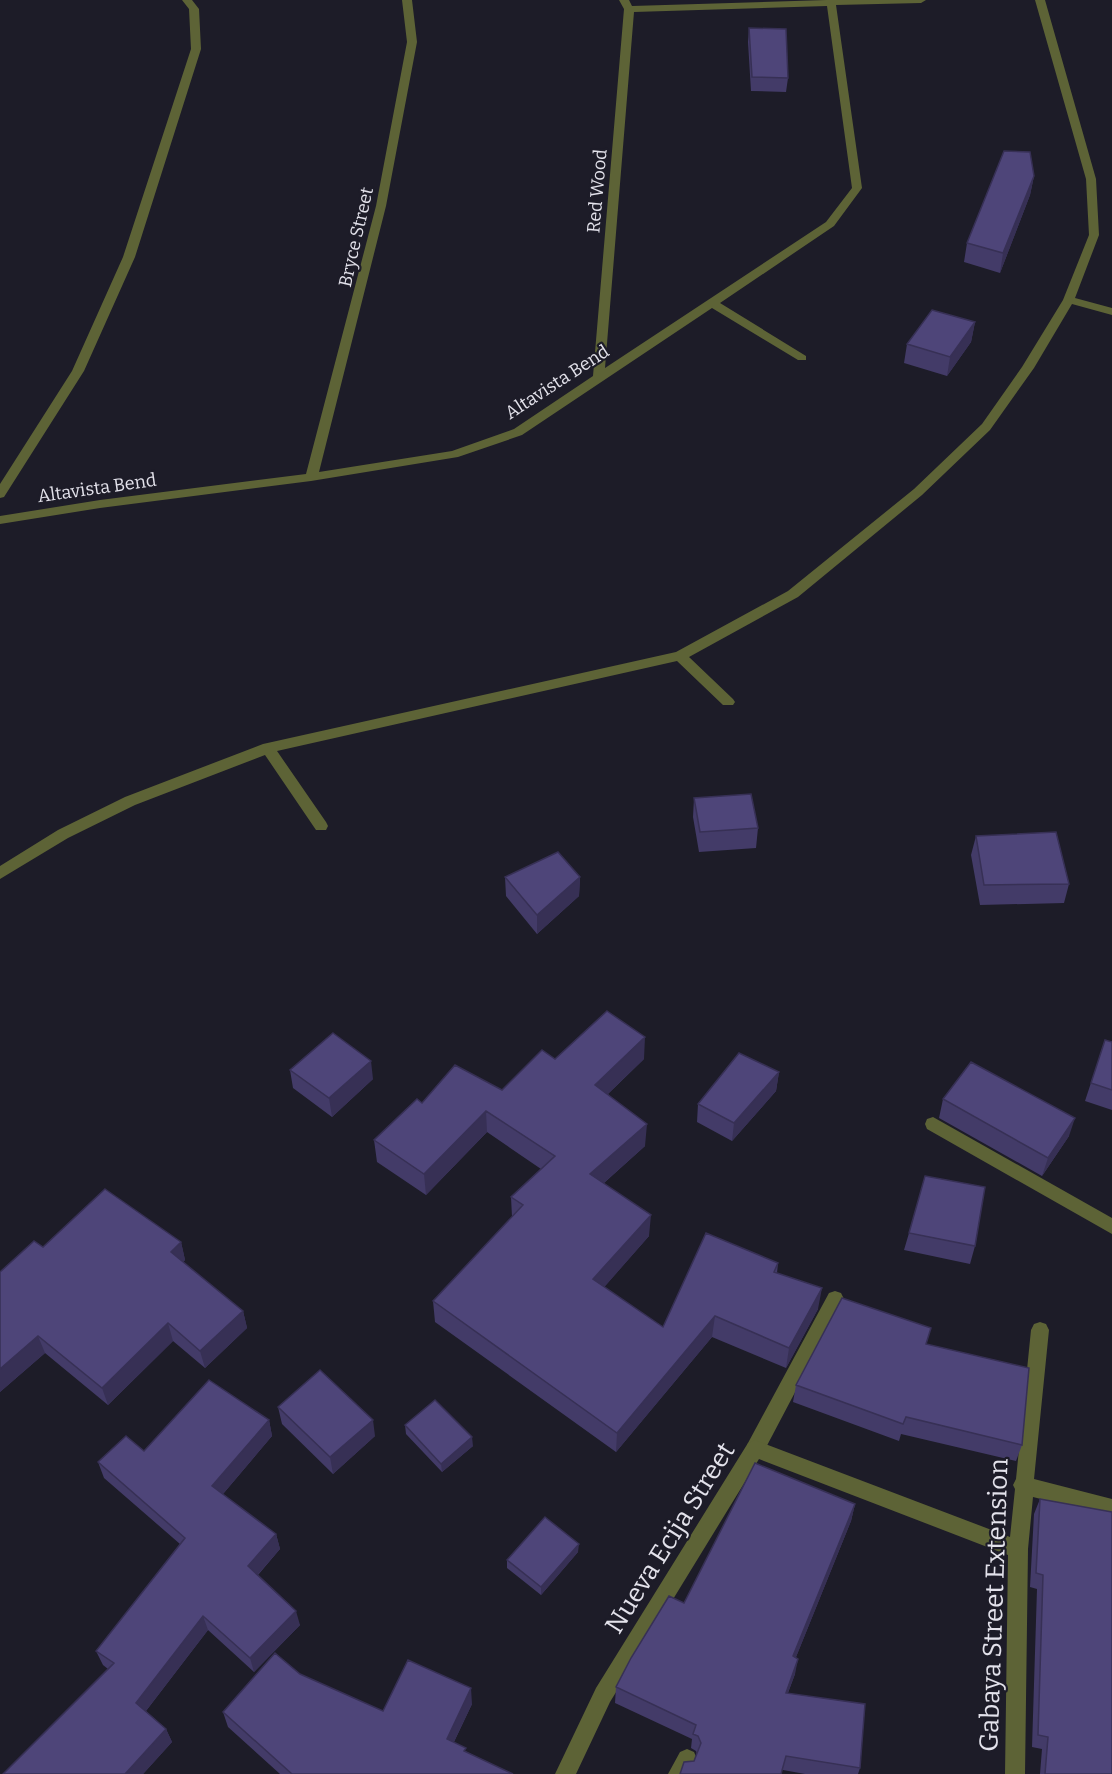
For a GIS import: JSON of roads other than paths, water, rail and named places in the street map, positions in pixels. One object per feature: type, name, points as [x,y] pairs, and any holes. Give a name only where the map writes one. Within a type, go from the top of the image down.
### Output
[{"type":"street","points":[[0,494],[78,371],[129,257],[196,49],[194,9],[187,0]]},
{"type":"street","name":"Bryce Street","points":[[311,477],[381,206],[412,42],[407,0]]},
{"type":"street","name":"Red Wood","points":[[599,376],[626,4],[921,0]]},
{"type":"street","points":[[0,873],[63,834],[130,801],[268,748],[680,656],[793,594],[918,492],[986,427],[1028,368],[1069,300],[1094,235],[1091,179],[1040,0]]},
{"type":"street","name":"Altavista Bend","points":[[0,520],[100,504],[311,477],[454,454],[518,432],[830,224],[857,188],[832,2]]},
{"type":"street","points":[[1069,300],[1112,312]]},
{"type":"street","points":[[711,302],[802,358]]},
{"type":"street","points":[[680,656],[728,702]]},
{"type":"street","points":[[268,748],[321,826]]},
{"type":"street","points":[[933,1124],[1112,1227]]},
{"type":"street","points":[[755,1449],[835,1299]]},
{"type":"street","name":"Gabaya Street Extension","points":[[1015,1774],[1018,1549],[1022,1485],[1040,1330]]},
{"type":"street","name":"Nueva Ecija Street","points":[[565,1774],[603,1695],[755,1449],[1018,1549]]},
{"type":"street","points":[[1022,1485],[1112,1508]]}]
